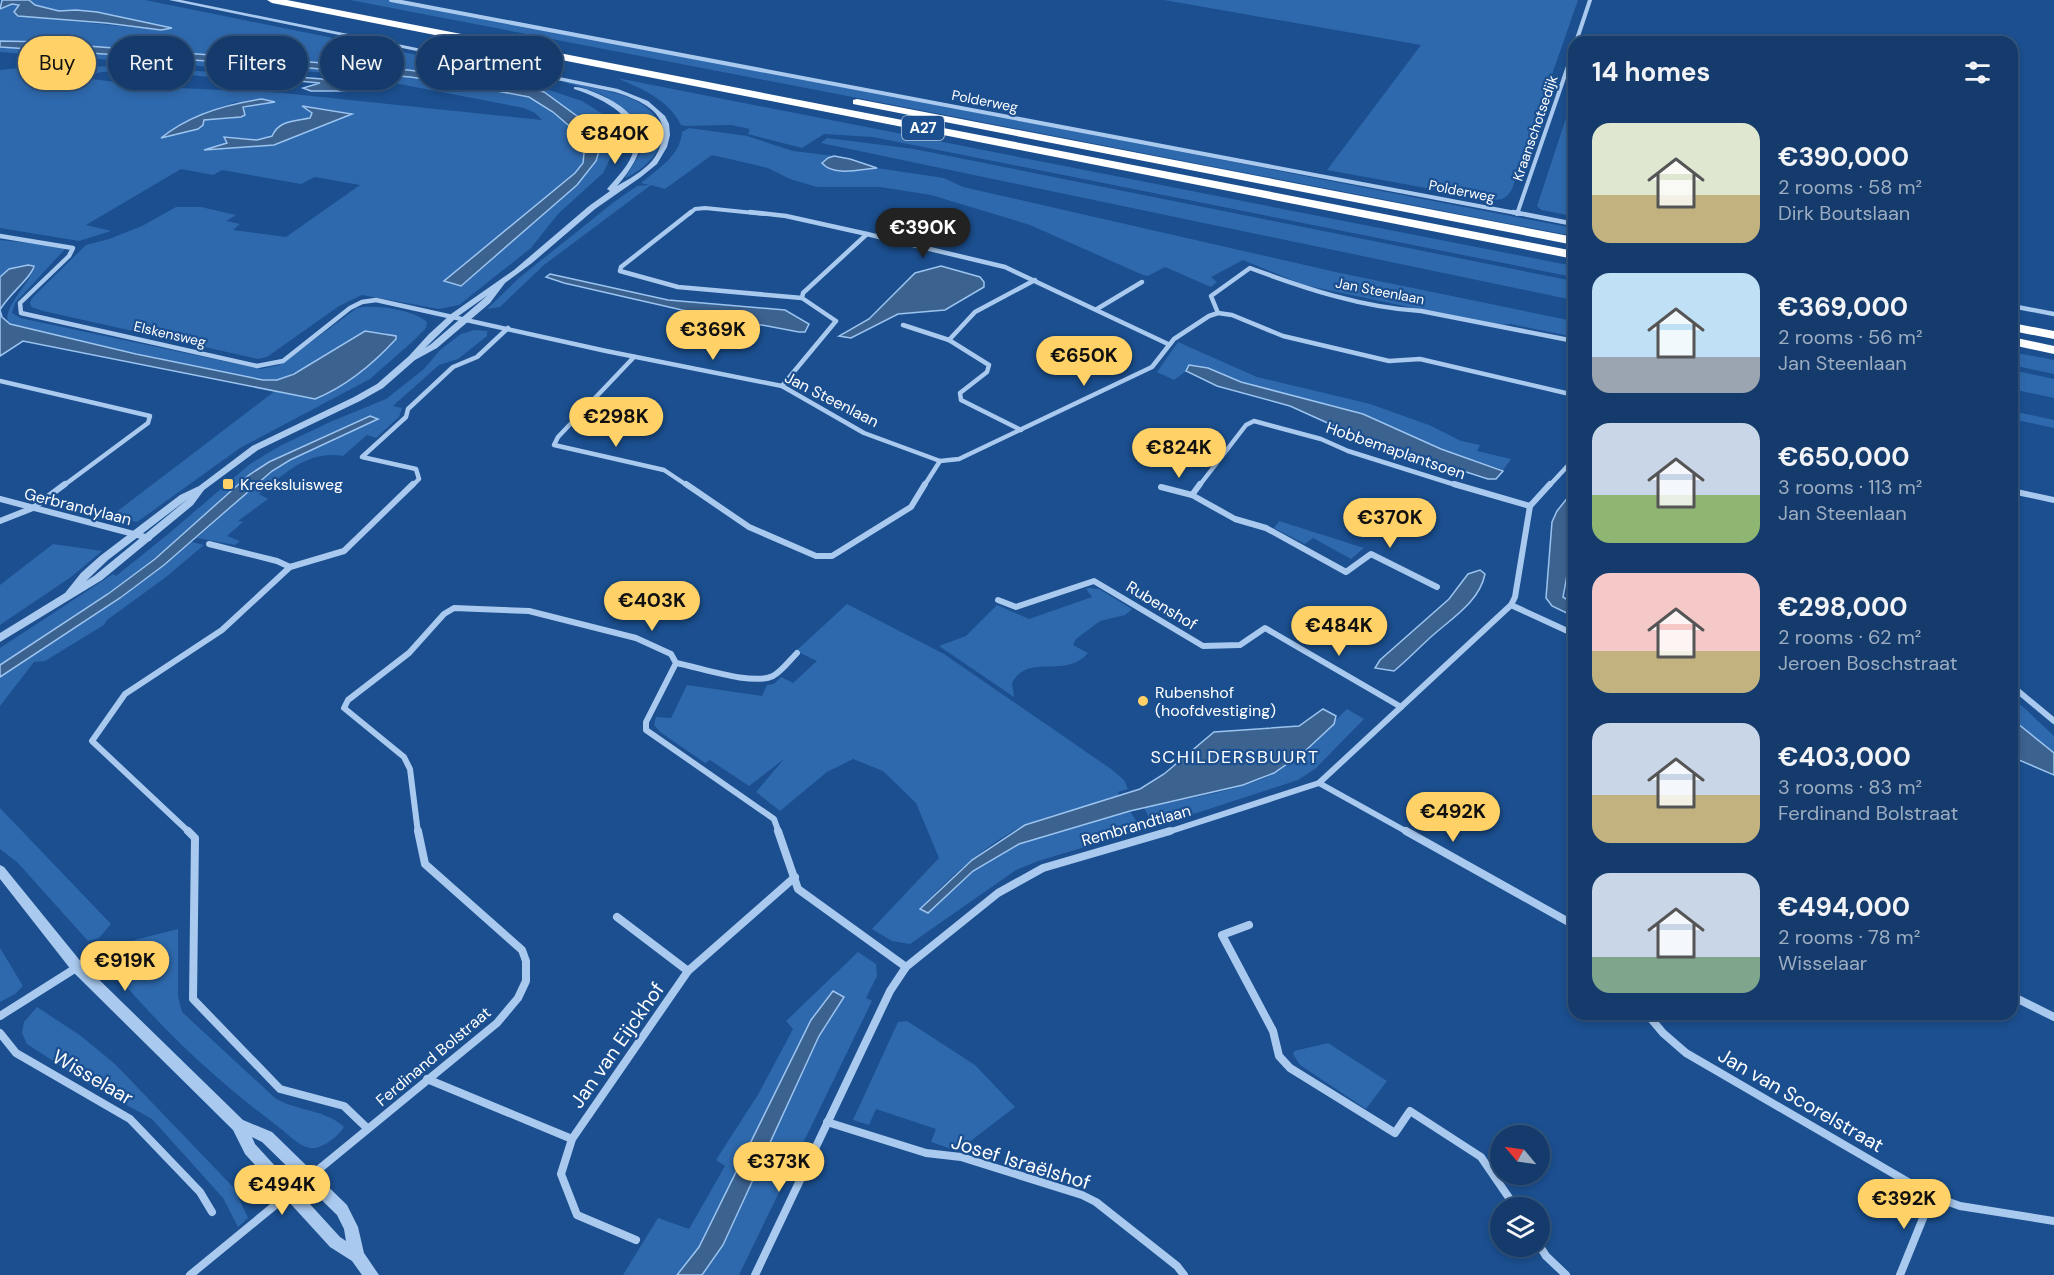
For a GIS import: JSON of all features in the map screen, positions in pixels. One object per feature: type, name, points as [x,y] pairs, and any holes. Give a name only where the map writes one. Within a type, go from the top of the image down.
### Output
[{"type":"highway","name":"A27","points":[[273,0],[1568,254]]},
{"type":"highway","name":"A27","points":[[327,0],[1568,240]]},
{"type":"highway","points":[[2018,328],[2054,335]]},
{"type":"highway","points":[[2018,342],[2054,350]]},
{"type":"street","points":[[172,0],[416,51]]},
{"type":"street","name":"Polderweg","points":[[392,0],[1568,224]]},
{"type":"street","points":[[1578,36],[1590,0]]},
{"type":"street","name":"Kraanschotsedijk","points":[[1517,214],[1568,66]]},
{"type":"street","points":[[412,358],[422,344],[475,298],[503,281],[605,197],[653,162],[664,149],[667,129],[664,117],[640,98],[616,90],[563,80]]},
{"type":"street","points":[[563,84],[601,98],[627,116],[637,132],[638,149],[629,167],[605,197]]},
{"type":"street","points":[[782,386],[836,321],[802,298],[678,287],[620,272],[621,267],[695,209],[786,216],[1005,267],[1168,344]]},
{"type":"street","points":[[802,298],[803,293],[867,234]]},
{"type":"street","name":"Elskensweg","points":[[0,236],[73,248],[69,256],[20,303],[21,313],[257,366],[283,361],[362,302],[376,300],[454,317]]},
{"type":"street","name":"Jan Steenlaan","points":[[1218,313],[1211,296],[1250,268],[1304,288],[1337,296],[1568,340]]},
{"type":"street","points":[[949,340],[975,312],[1035,280]]},
{"type":"street","points":[[70,594],[85,575],[135,534],[183,497],[202,488],[255,448],[380,386],[412,358],[434,346],[488,301],[503,281]]},
{"type":"street","points":[[1097,309],[1142,282]]},
{"type":"street","points":[[2018,307],[2054,314]]},
{"type":"street","points":[[634,357],[558,437],[554,445],[664,470],[749,527],[816,556],[832,556],[911,507],[940,461],[958,459],[1152,367],[1168,344],[1209,316],[1218,313],[1232,315],[1283,336],[1389,361],[1420,359],[1568,394]]},
{"type":"street","name":"Jan Steenlaan","points":[[454,317],[634,357],[782,386],[864,433],[940,461]]},
{"type":"street","points":[[903,326],[949,340],[989,365],[987,372],[960,393],[961,400],[1021,430]]},
{"type":"street","points":[[367,1128],[344,1106],[280,1089],[193,999],[195,838],[92,741],[125,694],[222,630],[290,567],[344,551],[419,479],[416,469],[362,457],[406,417],[408,409],[453,367],[477,357],[508,328]]},
{"type":"street","points":[[0,381],[150,416],[148,423],[33,508],[0,521]]},
{"type":"street","name":"Hobbemaplantsoen","points":[[1192,495],[1246,425],[1254,422],[1266,423],[1321,439],[1348,451],[1410,472],[1530,506]]},
{"type":"street","points":[[1568,465],[1530,506],[1515,597],[1510,605],[1568,631]]},
{"type":"street","points":[[1161,487],[1192,495],[1235,519],[1266,528],[1346,572],[1371,554],[1437,587]]},
{"type":"street","points":[[0,638],[98,578],[190,503],[202,488]]},
{"type":"street","points":[[2018,492],[2054,500]]},
{"type":"street","name":"Gerbrandylaan","points":[[0,499],[149,538]]},
{"type":"street","points":[[209,544],[277,561],[290,567]]},
{"type":"street","name":"Rubenshof","points":[[998,600],[1016,607],[1094,581],[1203,646],[1240,645],[1265,628],[1401,707]]},
{"type":"street","name":"Rembrandtlaan","points":[[755,1275],[890,991],[906,967],[998,893],[1043,868],[1193,825],[1319,783],[1510,605]]},
{"type":"street","name":"Ferdinand Bolstraat","points":[[290,1193],[497,1023],[518,999],[527,981],[528,965],[522,950],[425,864],[421,853],[410,769],[404,757],[344,708],[348,700],[409,653],[444,614],[454,608],[529,611],[636,638],[671,654],[676,663],[701,666],[715,672],[762,678],[772,676],[797,653]]},
{"type":"street","points":[[676,663],[646,722],[646,730],[774,819],[798,889],[906,967]]},
{"type":"street","points":[[2018,691],[2054,721]]},
{"type":"street","points":[[1319,783],[1568,922]]},
{"type":"street","points":[[0,870],[77,967],[238,1125],[250,1149],[335,1242],[357,1256],[371,1275]]},
{"type":"street","name":"Jan van Eijckhof","points":[[636,1240],[577,1215],[561,1174],[572,1139],[688,971],[795,877]]},
{"type":"street","points":[[617,917],[688,971]]},
{"type":"street","points":[[1249,925],[1222,935],[1273,1031],[1279,1056],[1290,1068],[1395,1133],[1410,1111],[1481,1157],[1508,1197]]},
{"type":"street","points":[[0,1017],[77,967]]},
{"type":"street","points":[[2018,999],[2054,1017]]},
{"type":"street","name":"Jan van Scorelstraat","points":[[1652,1020],[1686,1053],[1932,1196],[1960,1206],[2054,1221]]},
{"type":"street","name":"Wisselaar","points":[[0,1033],[16,1053],[130,1119],[200,1192],[212,1212]]},
{"type":"street","points":[[427,1079],[572,1139]]},
{"type":"street","name":"Josef Israëlshof","points":[[827,1122],[926,1153],[961,1157],[1082,1195],[1105,1209],[1177,1266],[1184,1275]]},
{"type":"street","points":[[238,1125],[267,1137],[342,1210],[351,1227],[357,1256]]},
{"type":"street","points":[[190,1275],[290,1193]]},
{"type":"street","points":[[1900,1275],[1932,1196]]},
{"type":"street","points":[[1547,1257],[1566,1275]]},
{"type":"shaded area","points":[[2,0],[29,0],[35,5],[59,11],[97,12],[172,28],[161,30],[18,16],[14,12],[19,5],[12,4],[0,9]]},
{"type":"shaded area","points":[[29,0],[145,0],[323,36],[320,36],[320,63],[308,62],[308,36],[206,36],[206,55],[194,54],[194,36],[108,36],[108,48],[96,47],[96,36],[18,36],[18,42],[0,41],[0,9],[12,4],[20,5],[14,12],[29,17],[161,30],[76,10],[59,11],[35,5]]},
{"type":"shaded area","points":[[350,0],[398,0],[1568,227],[1568,235],[563,41],[563,36],[537,36]]},
{"type":"shaded area","points":[[1164,0],[1578,0],[1512,189],[1504,198],[1492,200],[1327,170],[1421,45]]},
{"type":"shaded area","points":[[0,41],[18,41],[18,48],[0,47]]},
{"type":"shaded area","points":[[0,47],[18,48],[18,53],[0,52]]},
{"type":"shaded area","points":[[96,47],[108,48],[108,54],[96,53]]},
{"type":"shaded area","points":[[404,52],[416,55],[416,71],[404,70]]},
{"type":"shaded area","points":[[96,53],[108,54],[108,60],[96,59]]},
{"type":"shaded area","points":[[194,54],[206,55],[206,61],[194,60]]},
{"type":"shaded area","points":[[194,60],[206,61],[206,67],[194,65]]},
{"type":"shaded area","points":[[308,62],[320,63],[320,69],[308,68]]},
{"type":"shaded area","points":[[108,66],[108,72],[97,73],[96,67]]},
{"type":"shaded area","points":[[18,68],[18,90],[96,90],[96,80],[108,81],[108,90],[194,89],[283,93],[542,120],[535,113],[524,108],[430,90],[492,90],[529,97],[553,112],[574,130],[600,129],[598,125],[588,124],[544,92],[536,90],[549,90],[582,101],[609,118],[614,130],[616,147],[603,173],[558,214],[531,248],[459,305],[439,309],[362,295],[339,306],[267,357],[258,359],[43,311],[31,307],[30,302],[86,245],[142,226],[176,207],[201,207],[236,215],[226,221],[240,224],[233,230],[286,237],[360,185],[315,177],[301,184],[222,170],[213,175],[181,169],[86,225],[111,231],[79,241],[0,228],[0,70]],"holes":[[[273,101],[246,107],[232,119],[203,120],[162,137],[215,109],[236,102]],[[303,106],[351,113],[274,145],[234,146],[208,150],[227,143],[225,137],[250,140],[264,138],[283,123],[310,118],[312,113]],[[585,143],[596,161],[577,185],[461,286],[484,250],[575,173],[583,163]]]},
{"type":"shaded area","points":[[308,68],[320,69],[320,72],[308,72]]},
{"type":"shaded area","points":[[404,70],[416,71],[416,78],[404,76]]},
{"type":"shaded area","points":[[194,71],[206,72],[206,76],[194,75]]},
{"type":"shaded area","points":[[404,76],[416,78],[416,87],[404,85]]},
{"type":"shaded area","points":[[308,78],[320,79],[320,83],[308,82]]},
{"type":"shaded area","points":[[617,78],[1568,265],[1568,276],[873,137],[824,134],[802,148],[748,134],[750,129],[731,125],[685,126],[681,125],[669,108],[645,91]]},
{"type":"shaded area","points":[[563,82],[604,90],[633,99],[649,110],[661,127],[640,129],[634,119],[617,103],[585,88]]},
{"type":"shaded area","points":[[320,83],[320,90],[356,90],[311,91],[308,90],[308,87]]},
{"type":"shaded area","points":[[492,90],[544,92],[588,124],[602,127],[574,130],[553,112],[529,97]]},
{"type":"shaded area","points":[[262,99],[275,102],[243,107],[245,115],[241,117],[204,120],[203,125],[198,129],[161,138],[196,117],[235,104]]},
{"type":"shaded area","points":[[302,106],[352,114],[274,145],[204,150],[227,143],[224,137],[257,140],[272,136],[283,124],[310,118],[312,113]]},
{"type":"shaded area","points":[[1568,112],[1568,215],[1541,210],[1537,206]]},
{"type":"shaded area","points":[[689,128],[747,136],[793,151],[834,156],[828,158],[824,167],[830,169],[877,168],[944,178],[963,187],[1340,273],[1568,320],[1568,336],[1510,324],[1495,325],[1304,285],[1243,260],[1211,277],[1217,282],[1211,287],[1165,267],[1148,276],[1143,275],[1030,225],[931,195],[880,187],[817,187],[790,179],[768,168],[712,155],[665,189],[651,185],[544,265],[500,307],[487,309],[519,278],[614,202],[637,186],[649,185],[641,183],[673,155],[682,132]]},
{"type":"shaded area","points":[[662,133],[655,154],[638,171],[625,178],[641,152],[642,135]]},
{"type":"shaded area","points":[[827,138],[914,149],[1568,280],[1568,299],[821,143]]},
{"type":"shaded area","points":[[597,141],[600,148],[596,161],[577,185],[461,286],[444,281],[575,173],[583,163],[585,143]]},
{"type":"shaded area","points":[[834,156],[877,168],[840,171],[833,170],[822,163]]},
{"type":"shaded area","points":[[0,240],[67,247],[15,303],[12,313],[20,318],[261,369],[280,365],[357,308],[373,307],[404,311],[427,322],[426,328],[370,379],[240,448],[137,522],[111,516],[275,391],[307,398],[387,333],[365,331],[317,362],[277,380],[263,380],[18,327],[9,324],[7,318],[9,310],[34,267],[16,267],[0,277]]},
{"type":"shaded area","points":[[34,266],[33,270],[0,310],[0,277],[9,269]]},
{"type":"shaded area","points":[[941,266],[980,277],[984,282],[984,287],[945,310],[898,314],[851,338],[839,336],[869,319],[915,273]]},
{"type":"shaded area","points":[[550,274],[668,300],[785,310],[809,324],[805,332],[799,332],[682,310],[546,277]]},
{"type":"shaded area","points":[[0,310],[2,317],[10,324],[136,354],[263,380],[277,380],[294,374],[365,331],[396,336],[396,339],[359,374],[315,399],[23,341],[0,356]]},
{"type":"shaded area","points":[[474,330],[489,331],[487,336],[458,359],[439,365],[393,406],[402,408],[399,417],[376,438],[367,435],[343,456],[330,455],[307,460],[259,494],[268,499],[238,521],[243,522],[227,536],[240,541],[235,545],[197,538],[272,471],[290,460],[378,419],[370,416],[269,462],[249,475],[155,559],[108,594],[0,665],[0,648],[113,574],[116,576],[250,464],[280,446],[330,422],[386,399],[424,369],[440,350],[461,334]]},
{"type":"shaded area","points":[[1178,342],[1257,377],[1370,404],[1429,425],[1461,441],[1480,445],[1477,451],[1511,459],[1503,470],[1441,449],[1363,414],[1241,382],[1208,368],[1189,365],[1186,371],[1174,380],[1157,372]]},
{"type":"shaded area","points":[[2018,353],[2054,360],[2054,374],[2018,366]]},
{"type":"shaded area","points":[[1189,365],[1208,368],[1241,382],[1363,414],[1441,449],[1503,471],[1496,479],[1488,479],[1363,439],[1290,406],[1217,386],[1186,371]]},
{"type":"shaded area","points":[[2018,371],[2054,379],[2054,398],[2018,390]]},
{"type":"shaded area","points":[[2018,412],[2054,420],[2054,428],[2018,420]]},
{"type":"shaded area","points":[[370,416],[378,419],[290,460],[272,471],[164,565],[120,598],[0,677],[0,665],[108,594],[155,559],[249,475],[269,462]]},
{"type":"shaded area","points":[[1568,497],[1568,573],[1563,597],[1568,600],[1568,614],[1552,606],[1546,598],[1552,522]]},
{"type":"shaded area","points":[[1279,521],[1364,548],[1351,559],[1313,538],[1305,544],[1274,528]]},
{"type":"shaded area","points":[[192,542],[204,545],[166,577],[107,620],[104,625],[45,661],[34,662],[0,706],[0,677],[120,598]]},
{"type":"shaded area","points":[[53,544],[102,551],[71,577],[0,625],[0,585]]},
{"type":"shaded area","points":[[1480,570],[1485,574],[1482,583],[1473,599],[1460,612],[1394,671],[1375,668],[1380,660],[1449,599],[1468,574]]},
{"type":"shaded area","points":[[1086,589],[1099,589],[1132,609],[1125,615],[1100,621],[1076,639],[1073,645],[1088,653],[1079,661],[1069,665],[1027,669],[1019,674],[1012,683],[1014,697],[939,646],[966,636],[997,605],[1029,619],[1092,597]]},
{"type":"shaded area","points":[[847,604],[944,654],[1111,769],[1124,780],[1128,789],[1118,792],[1120,796],[1039,820],[1015,830],[970,861],[921,909],[928,913],[973,871],[1019,844],[1130,811],[1142,830],[1038,861],[1016,870],[910,944],[892,941],[872,929],[939,858],[916,803],[883,771],[853,759],[827,772],[780,811],[756,792],[784,759],[749,786],[710,760],[705,763],[660,732],[654,725],[656,717],[671,718],[687,685],[762,696],[767,685],[774,684],[781,677],[793,683],[817,661],[796,651]]},
{"type":"shaded area","points":[[2018,704],[2054,736],[2054,753],[2018,724]]},
{"type":"shaded area","points":[[1323,709],[1336,716],[1334,724],[1304,752],[1274,773],[1243,785],[1130,811],[1019,844],[973,871],[928,913],[920,909],[972,860],[1025,825],[1140,789],[1164,774],[1214,732],[1299,726]]},
{"type":"shaded area","points":[[1347,709],[1364,719],[1315,769],[1298,780],[1154,827],[1144,808],[1211,794],[1262,779],[1294,759]]},
{"type":"shaded area","points":[[2018,724],[2054,753],[2054,775],[2018,760]]},
{"type":"shaded area","points":[[0,808],[111,924],[99,938],[88,941],[18,863],[0,849]]},
{"type":"shaded area","points":[[178,929],[178,997],[182,1012],[275,1098],[319,1113],[344,1127],[329,1142],[319,1147],[306,1147],[251,1106],[180,1044],[96,950]]},
{"type":"shaded area","points":[[0,948],[23,986],[15,994],[0,1002]]},
{"type":"shaded area","points":[[858,952],[876,964],[877,976],[866,998],[872,1001],[739,1275],[702,1275],[723,1245],[819,1036],[844,997],[833,991],[811,1020],[699,1247],[677,1275],[623,1275],[658,1218],[689,1229],[725,1166],[716,1160],[759,1093],[793,1029],[786,1021]]},
{"type":"shaded area","points":[[833,991],[844,997],[819,1036],[723,1245],[702,1275],[677,1275],[699,1247],[811,1020]]},
{"type":"shaded area","points":[[37,1007],[81,1036],[115,1064],[234,1188],[248,1218],[238,1227],[223,1198],[152,1119],[87,1083],[27,1044],[22,1033],[24,1022]]},
{"type":"shaded area","points":[[907,1021],[975,1065],[1015,1107],[960,1149],[954,1150],[931,1142],[936,1129],[876,1109],[869,1125],[853,1120],[898,1022]]},
{"type":"shaded area","points":[[1328,1043],[1387,1081],[1366,1109],[1300,1065],[1293,1054],[1294,1051]]},
{"type":"place","name":"Kreeksluisweg","points":[[228,484]]},
{"type":"place","name":"Rubenshof (hoofdvestiging)","points":[[1143,701]]},
{"type":"district","name":"SCHILDERSBUURT","points":[[1235,757]]}]
